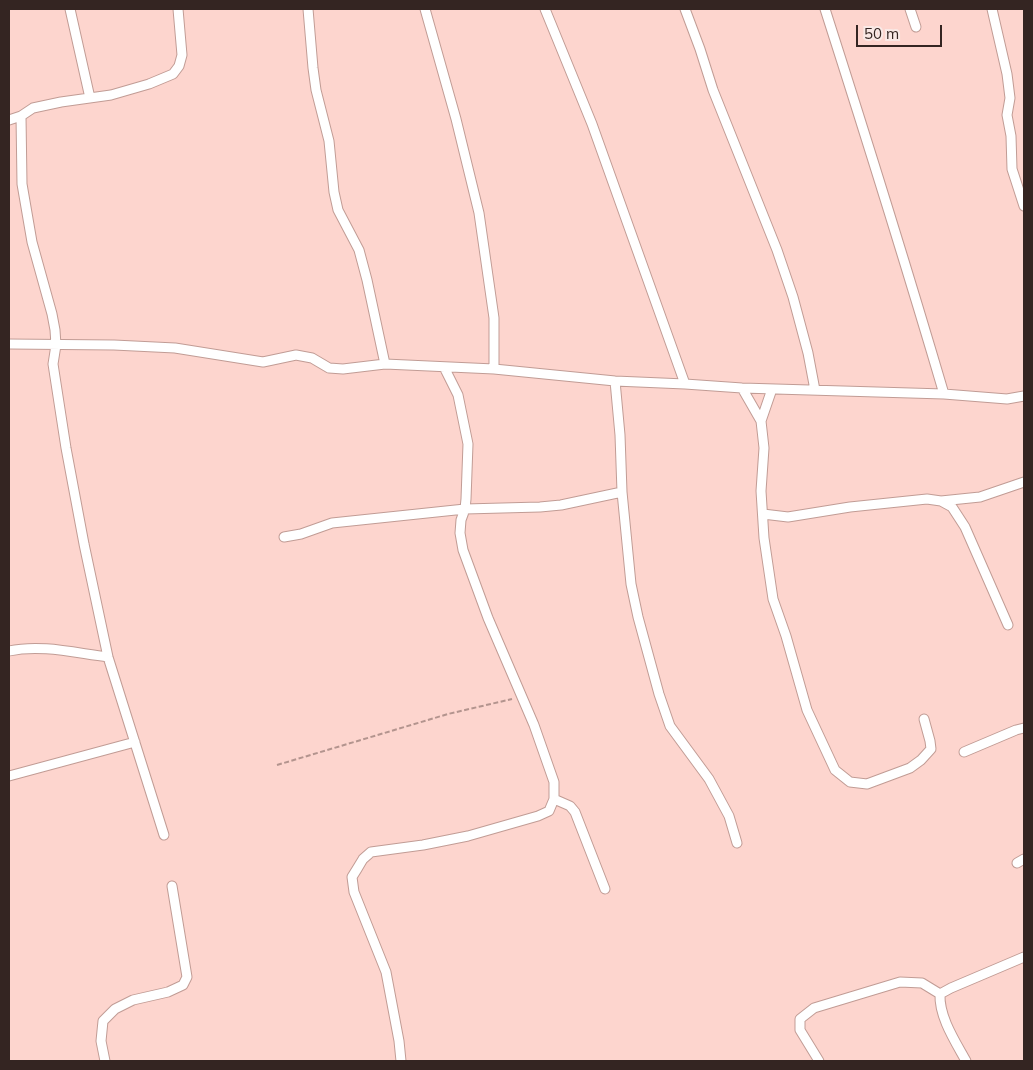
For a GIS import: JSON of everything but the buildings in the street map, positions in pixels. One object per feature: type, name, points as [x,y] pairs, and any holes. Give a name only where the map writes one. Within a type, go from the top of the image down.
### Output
[{"type":"street","points":[[70,9],[90,98]]},
{"type":"street","points":[[9,120],[21,116],[33,108],[111,95],[149,84],[173,74],[179,66],[182,55],[178,9]]},
{"type":"street","points":[[308,9],[316,90],[329,141],[334,192],[338,210],[359,250],[384,364]]},
{"type":"street","points":[[425,9],[456,119],[479,213],[494,318],[494,369]]},
{"type":"street","points":[[545,9],[592,124],[685,384]]},
{"type":"street","points":[[685,9],[700,49],[712,90],[777,250],[808,353],[815,390]]},
{"type":"street","points":[[825,9],[869,145],[944,394]]},
{"type":"street","points":[[910,9],[916,27]]},
{"type":"street","points":[[992,9],[1007,74],[1010,98],[1007,115],[1012,136],[1012,169],[1024,206]]},
{"type":"street","points":[[21,116],[22,184],[32,242],[52,314],[56,345],[53,364],[84,544],[108,657],[164,835]]},
{"type":"street","points":[[9,344],[114,345],[175,348],[263,362],[296,355],[312,358],[329,368],[342,369],[384,364],[494,369],[615,381],[742,388],[944,394],[1008,399],[1024,396]]},
{"type":"street","points":[[401,1061],[386,972],[354,892],[352,877],[371,852],[424,845],[468,836],[518,822],[549,811],[554,799],[554,782],[534,725],[488,618],[463,550],[460,527],[465,509],[468,444],[458,395],[444,367]]},
{"type":"street","points":[[615,381],[620,435],[622,492],[631,584],[638,617],[659,694],[670,726],[708,779],[729,816],[737,843]]},
{"type":"street","points":[[742,388],[761,421],[764,448],[761,491],[764,538],[773,599],[786,636],[807,710],[835,770],[850,782],[867,784],[910,768],[921,760],[930,749],[930,741],[924,719]]},
{"type":"street","points":[[761,421],[772,388]]},
{"type":"street","points":[[763,514],[788,517],[869,505],[927,499],[941,501],[980,497],[1024,482]]},
{"type":"street","points":[[284,537],[301,534],[332,522],[465,509],[561,505],[622,492]]},
{"type":"street","points":[[941,501],[952,507],[965,527],[1008,625]]},
{"type":"street","points":[[9,651],[22,648],[39,648],[108,657]]},
{"type":"street","points":[[964,752],[1024,728]]},
{"type":"street","points":[[9,776],[135,742]]},
{"type":"street","points":[[554,799],[570,806],[575,812],[605,889]]},
{"type":"street","points":[[105,1061],[101,1041],[103,1022],[115,1009],[133,1000],[168,992],[183,985],[187,977],[172,886]]},
{"type":"street","points":[[940,994],[1024,958]]},
{"type":"street","points":[[818,1061],[800,1030],[800,1020],[814,1008],[900,982],[922,983],[940,994]]},
{"type":"street","points":[[940,994],[944,1018],[966,1061]]},
{"type":"path","points":[[277,766],[448,714],[521,696]]}]
